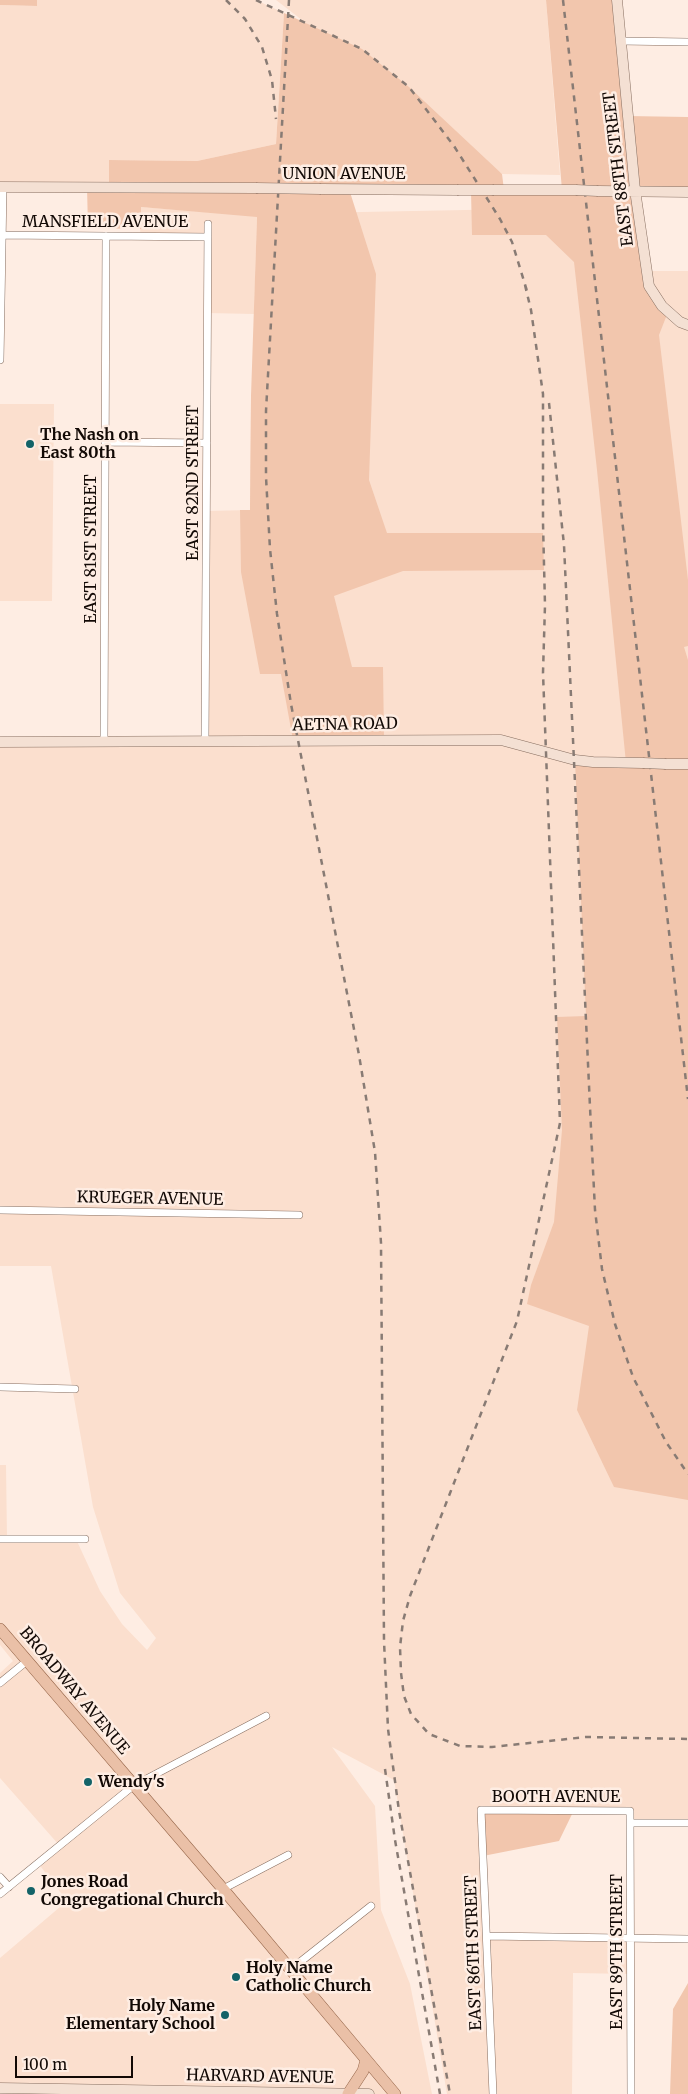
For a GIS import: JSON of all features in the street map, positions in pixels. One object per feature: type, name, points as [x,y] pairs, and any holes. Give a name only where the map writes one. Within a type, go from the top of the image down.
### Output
[{"type":"main road","name":"EAST 88TH STREET","points":[[617,0],[635,190],[649,286],[662,306],[684,324]]},
{"type":"main road","name":"UNION AVENUE","points":[[1,187],[635,190],[688,192]]},
{"type":"main road","name":"AETNA ROAD","points":[[0,742],[501,740],[575,760],[688,764]]},
{"type":"main road","name":"BROADWAY AVENUE","points":[[0,1629],[223,1889],[395,2094]]},
{"type":"main road","points":[[348,2094],[363,2071],[366,2060]]},
{"type":"main road","name":"HARVARD AVENUE","points":[[0,2088],[136,2092],[370,2094]]},
{"type":"street","points":[[620,41],[688,42]]},
{"type":"street","points":[[0,360],[3,235],[1,187]]},
{"type":"street","name":"EAST 82ND STREET","points":[[206,741],[208,224]]},
{"type":"street","name":"MANSFIELD AVENUE","points":[[3,235],[208,237]]},
{"type":"street","name":"EAST 81ST STREET","points":[[104,742],[106,236]]},
{"type":"street","points":[[105,442],[207,443]]},
{"type":"street","name":"KRUEGER AVENUE","points":[[0,1210],[299,1215]]},
{"type":"street","points":[[0,1387],[75,1389]]},
{"type":"street","points":[[0,1539],[84,1539]]},
{"type":"street","points":[[0,1682],[27,1661]]},
{"type":"street","points":[[0,1894],[133,1786],[266,1716]]},
{"type":"street","name":"BOOTH AVENUE","points":[[481,1810],[630,1811]]},
{"type":"street","name":"EAST 86TH STREET","points":[[481,1810],[493,2094]]},
{"type":"street","name":"EAST 89TH STREET","points":[[630,1811],[631,2094]]},
{"type":"street","name":"BOOTH AVENUE","points":[[630,1823],[688,1823]]},
{"type":"street","points":[[223,1889],[288,1855]]},
{"type":"street","points":[[0,1877],[8,1887]]},
{"type":"street","points":[[290,1970],[370,1906]]},
{"type":"street","points":[[487,1936],[688,1939]]},
{"type":"shaded area","points":[[0,0],[37,0],[37,6],[0,5]]},
{"type":"shaded area","points":[[37,0],[256,0],[284,13],[276,144],[197,161],[110,160],[109,187],[0,187],[0,5],[36,6]]},
{"type":"shaded area","points":[[276,0],[546,0],[560,175],[502,174]]},
{"type":"shaded area","points":[[546,0],[617,0],[627,116],[688,117],[688,192],[635,190],[649,286],[668,312],[659,335],[688,580],[688,646],[684,647],[688,660],[688,1500],[614,1487],[577,1410],[589,1326],[527,1304],[531,1285],[554,1222],[562,1130],[557,1017],[586,1016],[575,760],[626,763],[574,262],[546,235],[472,235],[471,191],[349,189],[376,274],[369,480],[387,533],[543,533],[544,570],[403,571],[334,596],[352,667],[383,667],[384,739],[293,740],[281,674],[260,674],[241,572],[240,510],[250,510],[251,396],[257,217],[141,207],[141,229],[88,228],[87,187],[109,187],[109,160],[197,161],[276,144],[284,13],[362,49],[409,87],[502,174],[504,190],[562,190]]},
{"type":"shaded area","points":[[141,207],[257,216],[254,314],[207,313],[207,237],[140,236]]},
{"type":"shaded area","points":[[569,208],[662,306],[647,271],[688,271],[688,1823],[630,1823],[630,1811],[482,1810],[487,1936],[631,1938],[631,1974],[573,1973],[572,2094],[447,2094],[394,1780],[332,1747],[375,1806],[381,1910],[410,1984],[432,2094],[136,2094],[0,2088],[0,1958],[67,1901],[38,1863],[59,1845],[0,1778],[0,1673],[13,1661],[0,1645],[0,1465],[6,1465],[7,1539],[76,1539],[100,1591],[122,1624],[147,1650],[156,1638],[120,1593],[93,1507],[51,1266],[0,1266],[0,742],[205,741],[206,511],[250,510],[251,396],[310,213]]},
{"type":"shaded area","points":[[0,404],[54,404],[52,601],[0,601]]},
{"type":"shaded area","points":[[481,1810],[574,1810],[559,1841],[483,1856]]},
{"type":"shaded area","points":[[688,1983],[688,2094],[670,2094],[673,2009]]},
{"type":"railway","points":[[226,0],[245,19],[262,47],[272,80],[276,119]]},
{"type":"railway","points":[[256,0],[362,49],[409,87],[454,146],[500,219],[512,242],[527,291]]},
{"type":"railway","points":[[289,0],[266,411],[266,477],[270,549],[277,614],[291,704],[359,1055],[375,1152],[381,1243],[384,1641],[388,1729],[399,1811],[450,2094]]},
{"type":"railway","points":[[563,0],[688,1099]]},
{"type":"railway","points":[[525,285],[531,310],[543,394],[545,605],[543,673],[560,1123],[517,1321],[410,1596],[403,1621],[400,1647],[401,1673],[404,1696],[411,1714],[429,1734],[460,1746],[492,1747],[586,1737],[688,1739]]},
{"type":"railway","points":[[549,403],[564,545],[595,1210],[602,1269],[615,1324],[633,1377],[666,1442],[688,1474]]},
{"type":"railway","points":[[385,1769],[395,1840],[440,2094]]},
{"type":"place","name":"The Nash on East 80th","points":[[30,444]]},
{"type":"place","name":"Wendy's","points":[[88,1782]]},
{"type":"place","name":"Jones Road Congregational Church","points":[[31,1891]]},
{"type":"place","name":"Holy Name Catholic Church","points":[[236,1977]]},
{"type":"place","name":"Holy Name Elementary School","points":[[225,2015]]}]
